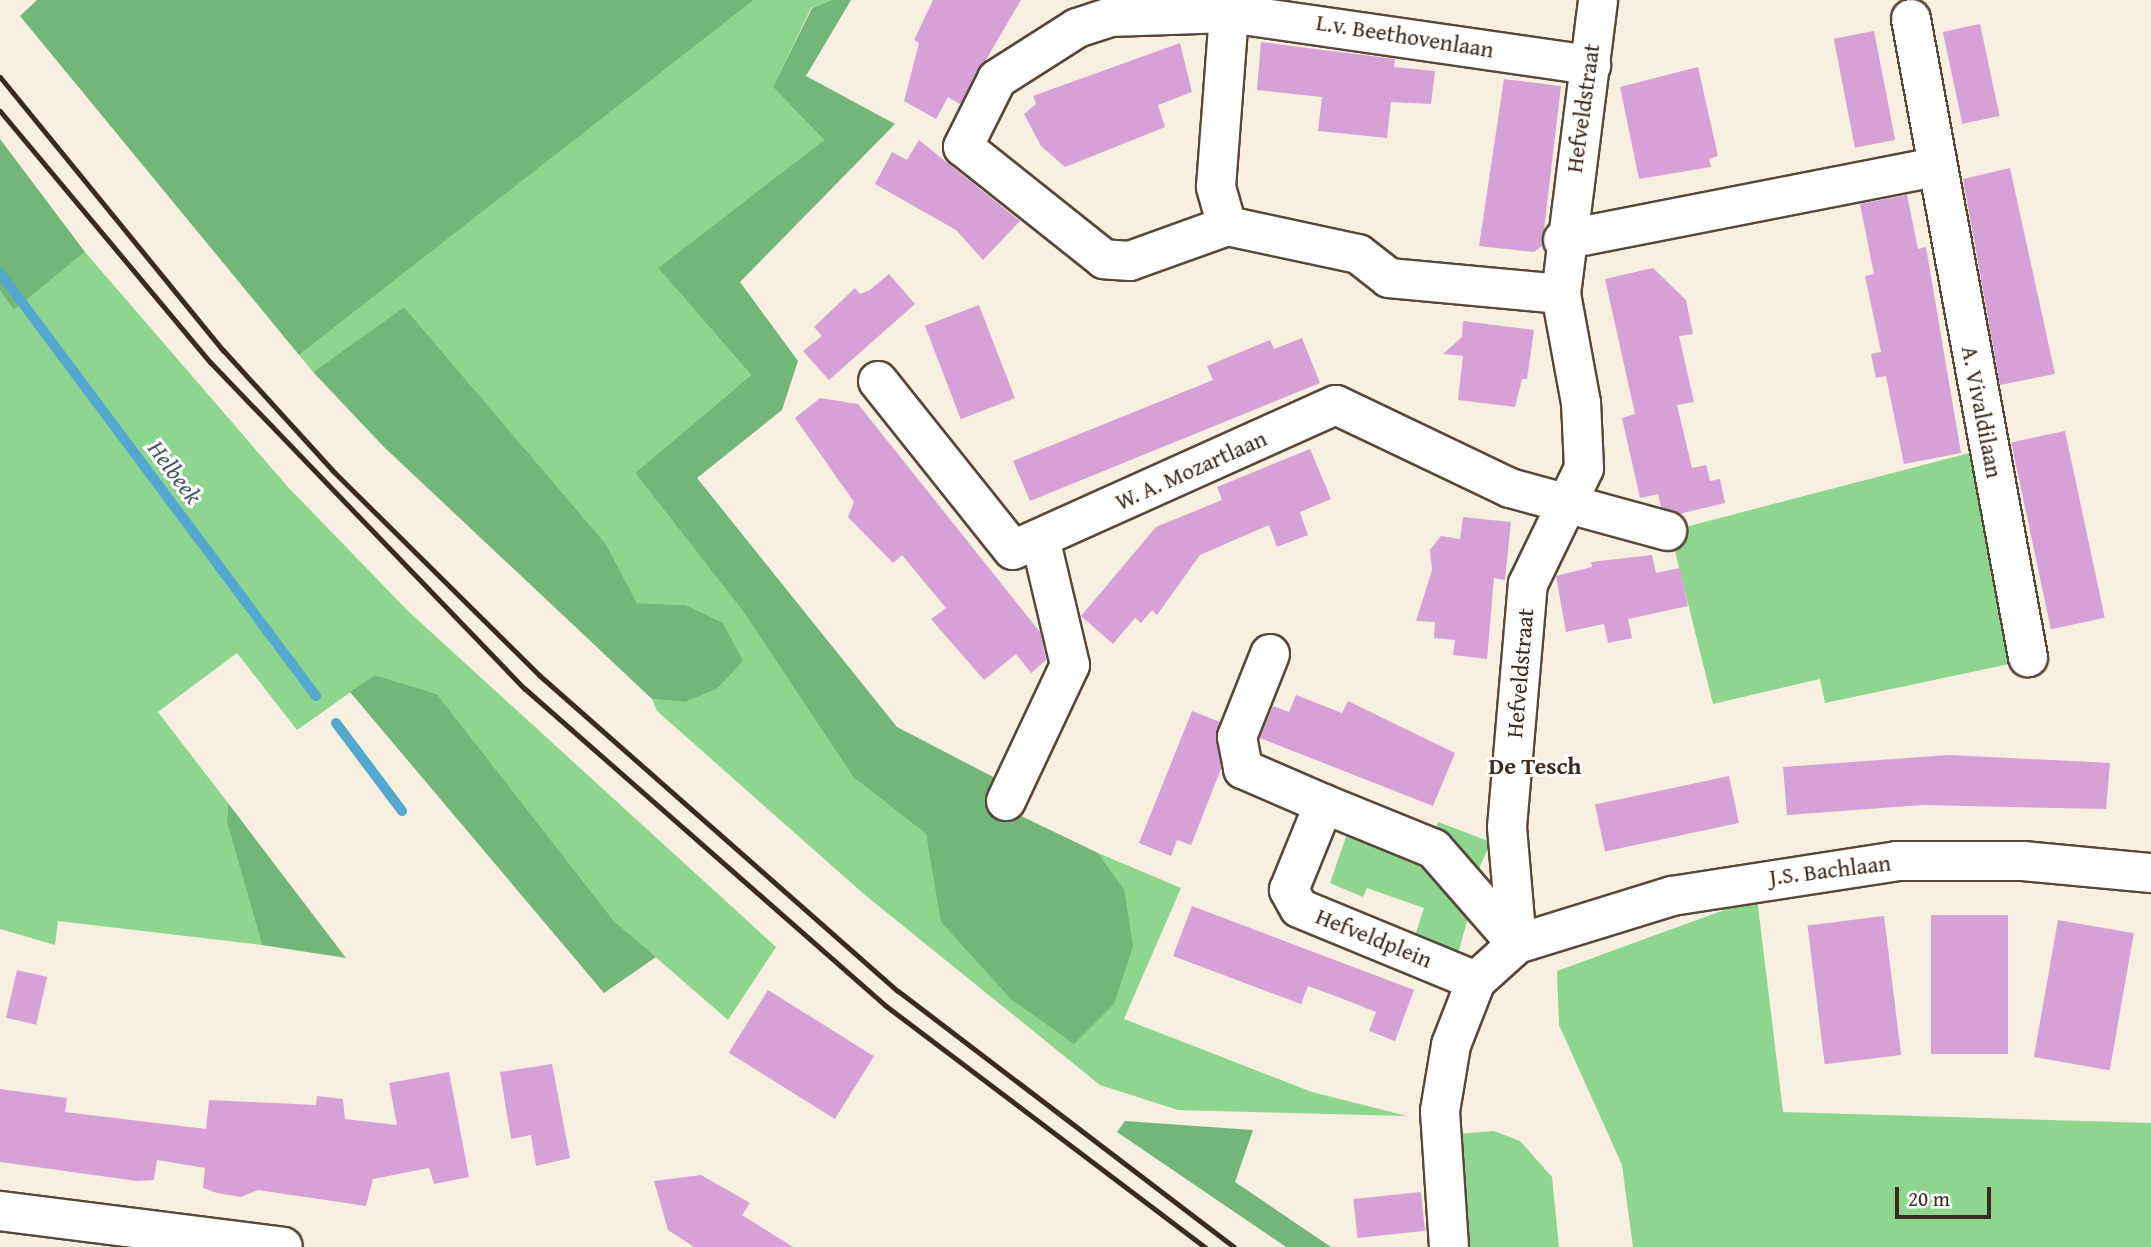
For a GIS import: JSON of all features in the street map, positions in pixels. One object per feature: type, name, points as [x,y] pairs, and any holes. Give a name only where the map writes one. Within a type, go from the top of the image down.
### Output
[{"type":"street","name":"Hefveldstraat","points":[[1517,944],[1507,827],[1528,584],[1584,468],[1581,403],[1561,294],[1563,240],[1591,65],[1598,0]]},
{"type":"street","name":"L.v. Beethovenlaan","points":[[1227,226],[1130,261],[1104,259],[963,147],[997,79],[1072,14],[1110,17],[1229,13],[1591,65]]},
{"type":"street","points":[[1229,13],[1216,187],[1227,226],[1358,254],[1389,278],[1561,294]]},
{"type":"street","name":"A. Vivaldilaan","points":[[1911,19],[1934,167],[2028,657]]},
{"type":"street","points":[[1563,240],[1934,167]]},
{"type":"street","name":"W. A. Mozartlaan","points":[[878,381],[1013,550],[1336,405],[1510,488],[1567,503]]},
{"type":"street","points":[[1567,503],[1667,531]]},
{"type":"street","points":[[1006,801],[1070,666],[1040,538]]},
{"type":"street","points":[[1270,654],[1237,737],[1243,769],[1434,849],[1517,944],[1476,981],[1451,1045],[1440,1111],[1449,1247]]},
{"type":"street","name":"Hefveldplein","points":[[1324,804],[1289,890],[1299,908],[1476,981]]},
{"type":"street","name":"J.S. Bachlaan","points":[[1517,944],[1672,896],[1897,860],[2024,860],[2151,873]]},
{"type":"street","points":[[0,1210],[284,1247]]},
{"type":"green space","points":[[37,0],[754,0],[299,355],[20,16]]},
{"type":"green space","points":[[754,0],[831,0],[811,8],[773,87],[824,140],[658,268],[751,375],[635,473],[742,610],[853,777],[926,834],[933,870],[1124,889],[1098,853],[1181,888],[1124,1019],[1312,1092],[1407,1116],[1178,1110],[1100,1085],[865,895],[657,711],[652,699],[685,702],[717,689],[742,661],[685,605],[637,603],[606,544],[404,307],[313,372],[299,355]]},
{"type":"green space","points":[[831,0],[851,0],[806,76],[895,124],[740,282],[798,361],[782,410],[697,478],[897,727],[1001,781],[992,802],[1098,853],[1124,889],[1133,946],[1114,1004],[1074,1044],[1011,999],[941,922],[926,834],[853,777],[742,610],[635,473],[751,375],[658,268],[824,140],[773,87],[812,8]]},
{"type":"green space","points":[[0,139],[85,252],[14,310],[0,291]]},
{"type":"green space","points":[[85,252],[287,486],[408,611],[776,947],[728,1020],[614,921],[437,694],[375,675],[297,730],[237,653],[158,712],[228,803],[227,823],[262,945],[58,921],[55,945],[0,929],[0,291],[14,310]]},
{"type":"green space","points":[[404,307],[606,544],[637,603],[685,605],[723,623],[743,661],[717,689],[685,702],[652,699],[384,447],[313,372]]},
{"type":"green space","points":[[1981,450],[2019,662],[1825,703],[1820,679],[1713,704],[1670,531]]},
{"type":"green space","points":[[375,675],[437,694],[614,921],[656,957],[604,993],[350,692]]},
{"type":"green space","points":[[228,803],[346,958],[262,945],[227,823]]},
{"type":"green space","points":[[1438,822],[1491,842],[1478,871],[1433,835]]},
{"type":"green space","points":[[1348,831],[1429,864],[1471,907],[1456,961],[1412,945],[1424,908],[1367,888],[1363,897],[1330,883]]},
{"type":"green space","points":[[1757,898],[1783,1112],[2151,1123],[2151,1247],[1633,1247],[1622,1165],[1559,1025],[1557,971]]},
{"type":"green space","points":[[1125,1121],[1253,1130],[1235,1182],[1331,1247],[1286,1247],[1117,1132]]},
{"type":"green space","points":[[1494,1131],[1520,1141],[1552,1177],[1559,1247],[1468,1247],[1456,1134]]},
{"type":"building","points":[[933,0],[1021,0],[960,104],[948,97],[936,119],[904,101],[919,43],[914,40]]},
{"type":"building","points":[[1980,24],[2000,116],[1962,124],[1943,32]]},
{"type":"building","points":[[1874,31],[1895,140],[1855,148],[1834,39]]},
{"type":"building","points":[[1261,42],[1395,59],[1394,67],[1435,71],[1431,104],[1391,102],[1387,138],[1318,131],[1322,97],[1257,90]]},
{"type":"building","points":[[1180,43],[1192,92],[1158,105],[1165,127],[1065,167],[1041,146],[1024,114],[1036,104],[1033,96]]},
{"type":"building","points":[[1698,67],[1718,156],[1709,159],[1711,167],[1639,179],[1620,87]]},
{"type":"building","points":[[1504,79],[1561,86],[1542,246],[1534,252],[1479,246]]},
{"type":"building","points":[[919,140],[1020,221],[983,260],[956,230],[875,184],[892,152],[907,160]]},
{"type":"building","points":[[2010,168],[2055,374],[2000,385],[1963,179]]},
{"type":"building","points":[[1907,195],[1918,249],[1926,247],[1961,453],[1904,464],[1886,376],[1876,378],[1871,354],[1881,352],[1865,276],[1874,274],[1860,204]]},
{"type":"building","points":[[1653,268],[1686,300],[1693,334],[1679,336],[1694,402],[1677,405],[1692,468],[1706,465],[1710,481],[1720,479],[1725,503],[1679,514],[1661,507],[1658,494],[1640,498],[1622,418],[1635,414],[1605,279]]},
{"type":"building","points":[[889,274],[915,304],[829,380],[803,351],[822,336],[814,327],[855,288],[860,294],[870,290]]},
{"type":"building","points":[[979,305],[1015,398],[961,419],[925,326]]},
{"type":"building","points":[[1463,321],[1534,330],[1527,379],[1522,379],[1515,407],[1458,400],[1463,356],[1443,354],[1462,337]]},
{"type":"building","points":[[1302,338],[1320,383],[1030,501],[1013,461],[1213,380],[1207,366],[1270,340],[1274,349]]},
{"type":"building","points":[[820,398],[858,404],[1040,632],[1046,660],[1031,673],[1016,654],[984,680],[931,619],[946,608],[902,555],[893,563],[848,517],[854,502],[795,418]]},
{"type":"building","points":[[2065,431],[2105,618],[2051,629],[2011,442]]},
{"type":"building","points":[[1310,449],[1331,499],[1300,512],[1308,535],[1277,547],[1269,525],[1200,555],[1157,615],[1152,610],[1141,623],[1135,618],[1113,644],[1081,616],[1156,527],[1222,500],[1217,487]]},
{"type":"building","points":[[1463,517],[1511,522],[1505,580],[1494,578],[1487,659],[1453,655],[1455,640],[1434,638],[1435,622],[1416,621],[1432,570],[1430,550],[1441,536],[1460,539]]},
{"type":"building","points":[[1652,555],[1656,573],[1680,568],[1688,606],[1628,619],[1632,638],[1608,643],[1604,624],[1566,632],[1556,576],[1592,567],[1591,562]]},
{"type":"building","points":[[1296,695],[1342,713],[1348,701],[1455,753],[1433,806],[1260,738],[1273,706],[1289,712]]},
{"type":"building","points":[[1192,711],[1220,722],[1221,769],[1191,845],[1177,840],[1171,856],[1139,843]]},
{"type":"building","points":[[1949,755],[2110,763],[2106,809],[1922,805],[1787,815],[1783,767]]},
{"type":"building","points":[[1729,776],[1739,823],[1605,851],[1595,804]]},
{"type":"building","points":[[1192,906],[1414,990],[1395,1041],[1369,1031],[1376,1012],[1338,997],[1308,986],[1301,1004],[1173,956]]},
{"type":"building","points":[[1931,915],[2008,915],[2008,1054],[1931,1054]]},
{"type":"building","points":[[1884,916],[1901,1055],[1825,1064],[1808,925]]},
{"type":"building","points":[[2058,920],[2134,933],[2110,1070],[2034,1057]]},
{"type":"building","points":[[17,970],[47,977],[36,1025],[6,1018]]},
{"type":"building","points":[[768,990],[874,1056],[835,1119],[729,1053]]},
{"type":"building","points":[[552,1064],[570,1158],[536,1166],[531,1135],[511,1139],[500,1072]]},
{"type":"building","points":[[449,1072],[469,1177],[434,1184],[429,1168],[373,1179],[366,1206],[258,1190],[241,1197],[217,1193],[203,1188],[205,1168],[157,1160],[154,1180],[137,1181],[0,1162],[0,1089],[67,1098],[65,1112],[206,1129],[209,1100],[316,1105],[317,1096],[343,1099],[345,1119],[397,1125],[389,1083]]},
{"type":"building","points":[[701,1175],[750,1203],[742,1215],[793,1247],[694,1247],[668,1230],[654,1181]]},
{"type":"building","points":[[1421,1192],[1425,1231],[1357,1238],[1353,1199]]},
{"type":"waterway","name":"Helbeek","points":[[0,273],[316,696]]},
{"type":"waterway","name":"Helbeek","points":[[336,723],[402,811]]},
{"type":"railway","points":[[0,77],[223,350],[333,471],[539,675],[898,991],[1234,1247]]},
{"type":"railway","points":[[0,111],[210,362],[524,688],[886,1006],[1205,1247]]},
{"type":"district","name":"De Tesch","points":[[1535,766]]}]
